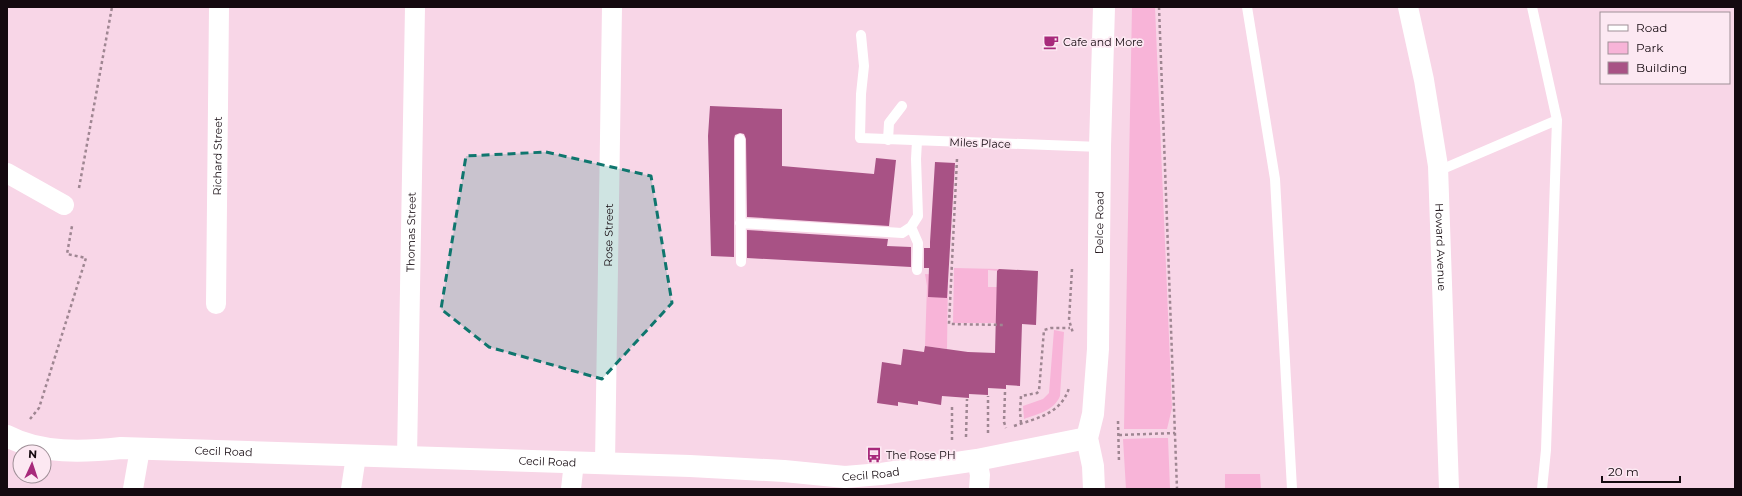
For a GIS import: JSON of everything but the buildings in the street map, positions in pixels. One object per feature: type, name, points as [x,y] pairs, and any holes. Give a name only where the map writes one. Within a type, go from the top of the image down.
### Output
[{"type":"street","name":"Richard Street","points":[[216,304],[219,7]]},
{"type":"street","name":"Thomas Street","points":[[407,457],[415,7]]},
{"type":"street","name":"Rose Street","points":[[604,463],[612,7]]},
{"type":"street","name":"Delce Road","points":[[1087,438],[1093,414],[1098,349],[1100,147],[1104,7]]},
{"type":"street","name":"Howard Avenue","points":[[1408,7],[1429,107],[1438,171],[1449,489]]},
{"type":"street","points":[[7,172],[71,198]]},
{"type":"street","name":"Cecil Road","points":[[9,437],[30,445],[53,449],[140,449],[604,463],[777,480],[881,474],[977,460],[1087,438]]},
{"type":"street","points":[[1087,438],[1093,466],[1094,489]]},
{"type":"street","points":[[132,489],[140,449]]},
{"type":"street","points":[[351,489],[356,456]]},
{"type":"street","points":[[977,460],[980,475],[979,489]]},
{"type":"street","points":[[571,489],[574,462]]},
{"type":"lane","points":[[1247,7],[1275,179],[1292,489]]},
{"type":"lane","points":[[1532,7],[1557,120],[1546,450],[1542,489]]},
{"type":"lane","name":"Miles Place","points":[[861,35],[864,74],[861,94],[860,138],[1100,147]]},
{"type":"lane","points":[[888,140],[889,123],[902,106]]},
{"type":"lane","points":[[1438,171],[1557,120]]},
{"type":"lane","points":[[740,139],[741,262]]},
{"type":"lane","points":[[740,223],[900,234],[917,221],[919,213],[916,159],[917,141]]},
{"type":"lane","points":[[911,226],[918,242],[917,270]]},
{"type":"path","points":[[71,198],[112,7]]},
{"type":"path","points":[[1159,7],[1177,489]]},
{"type":"path","points":[[957,158],[949,324],[1004,325]]},
{"type":"path","points":[[9,437],[39,408],[86,258],[67,254],[73,223]]},
{"type":"path","points":[[1073,265],[1069,320],[1074,338]]},
{"type":"path","points":[[1021,423],[1021,396],[1038,393],[1039,391],[1044,330],[1052,328],[1070,328]]},
{"type":"path","points":[[1000,430],[1052,412],[1065,398],[1069,387]]},
{"type":"path","points":[[1005,392],[1004,422],[1006,428]]},
{"type":"path","points":[[988,396],[988,433]]},
{"type":"path","points":[[966,438],[967,400]]},
{"type":"path","points":[[952,405],[952,441]]},
{"type":"path","points":[[984,434],[994,432]]},
{"type":"path","points":[[1119,435],[1175,434]]},
{"type":"path","points":[[948,442],[972,437]]},
{"type":"highlighted area","points":[[546,152],[651,176],[672,303],[602,379],[489,347],[441,309],[466,156]]},
{"type":"green space","points":[[1132,7],[1155,7],[1172,408],[1167,429],[1124,429]]},
{"type":"green space","points":[[954,268],[999,269],[999,271],[988,270],[988,287],[997,287],[996,323],[953,323]]},
{"type":"green space","points":[[925,274],[948,275],[947,349],[925,346],[927,286]]},
{"type":"green space","points":[[1054,330],[1064,332],[1060,396],[1054,405],[1049,409],[1024,419],[1023,406],[1043,399],[1049,393]]},
{"type":"green space","points":[[1168,438],[1170,489],[1126,489],[1123,439]]},
{"type":"green space","points":[[1225,474],[1260,474],[1261,489],[1225,489]]},
{"type":"place","name":"Cafe and More","points":[[1051,42]]},
{"type":"place","name":"The Rose PH","points":[[874,455]]}]
